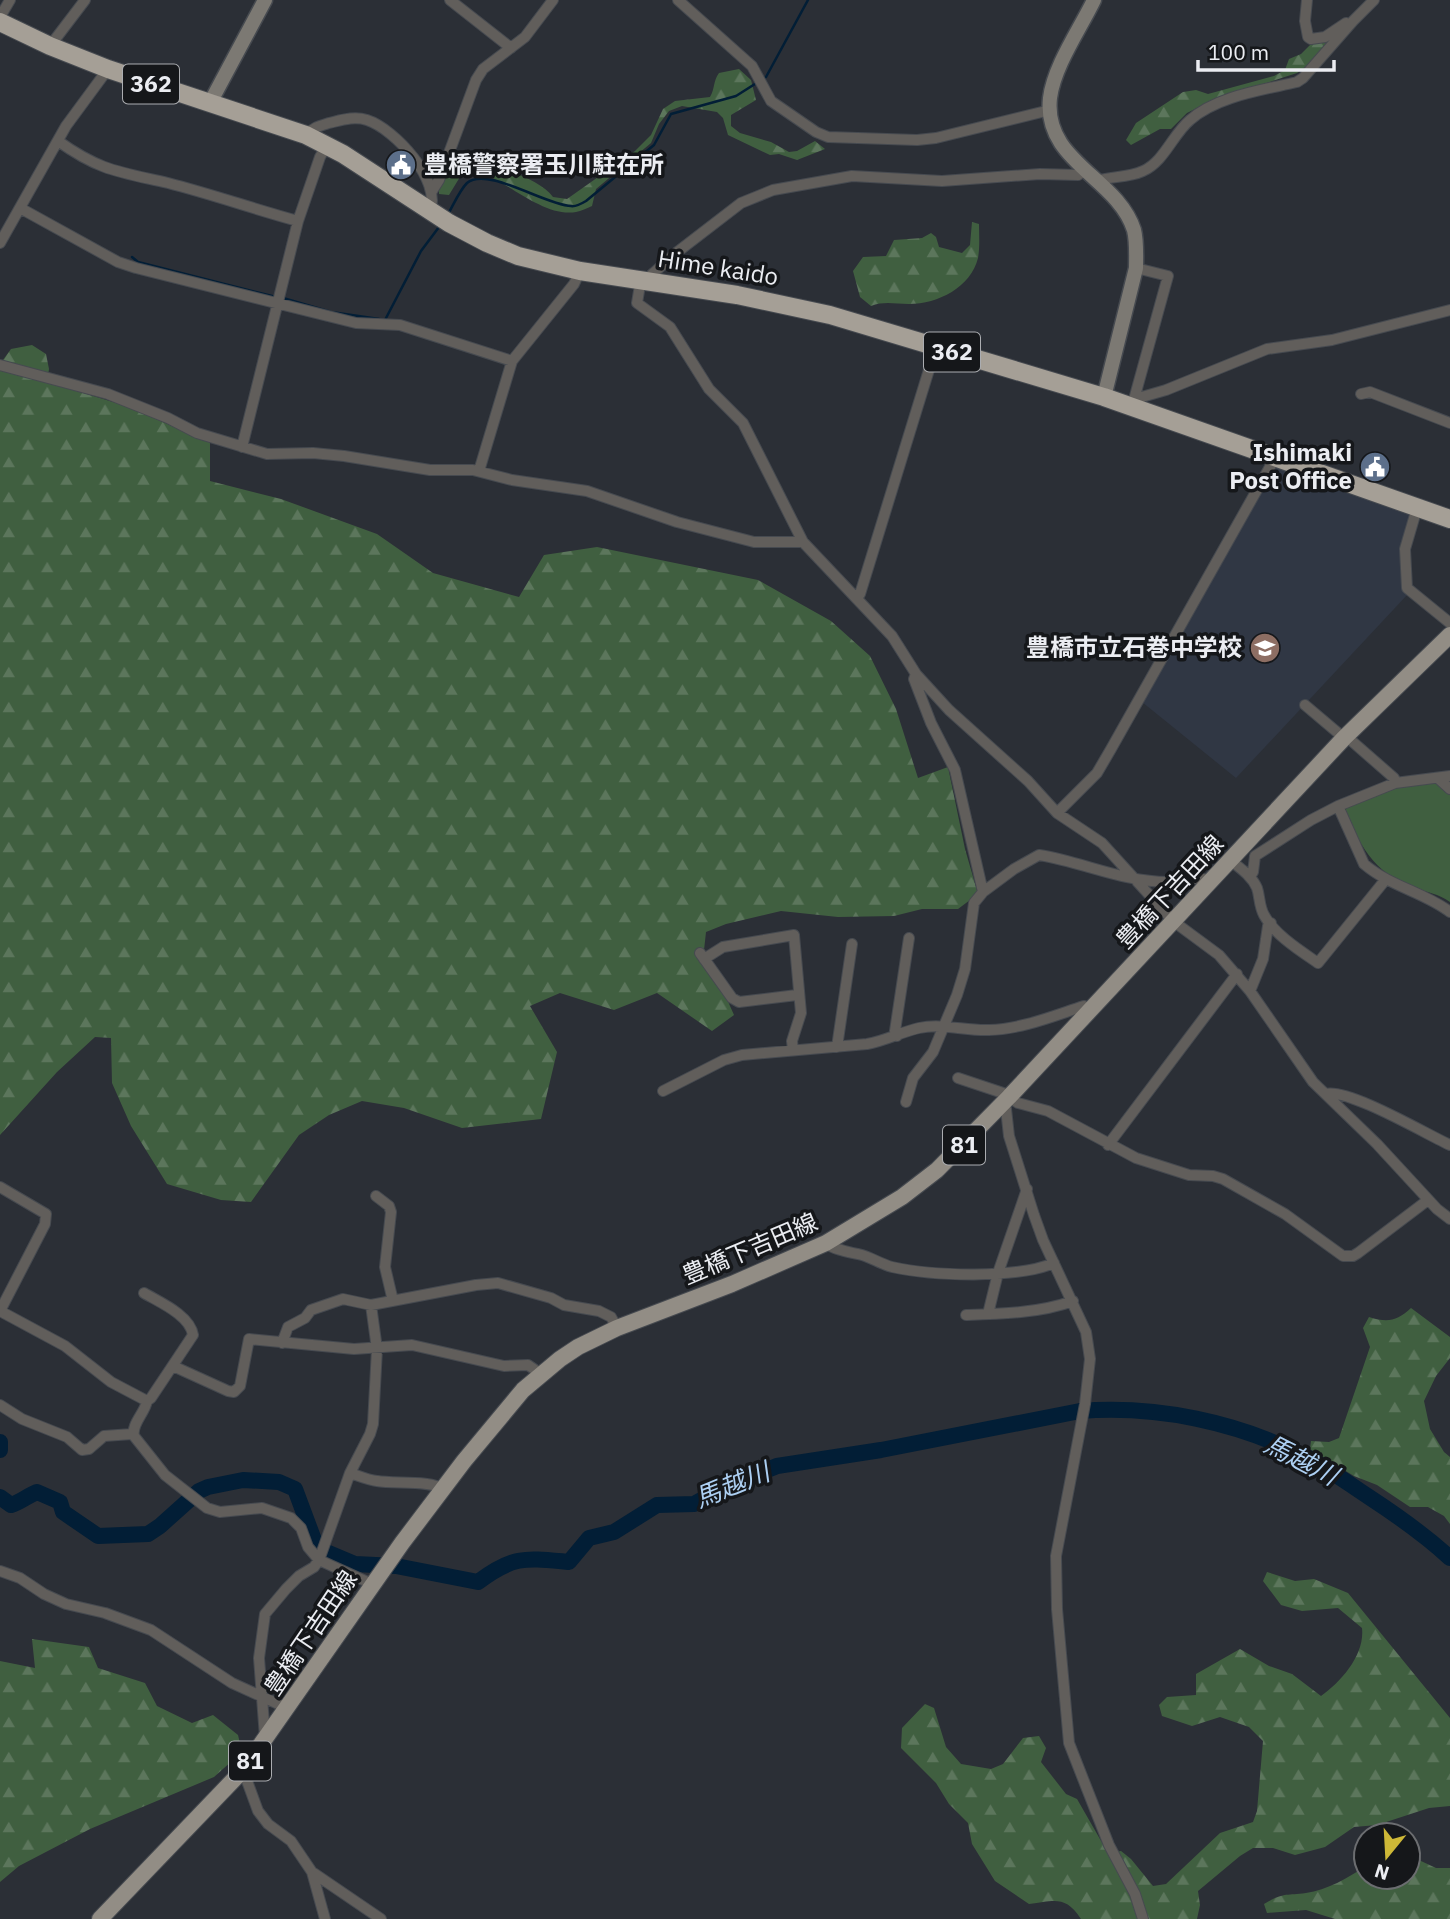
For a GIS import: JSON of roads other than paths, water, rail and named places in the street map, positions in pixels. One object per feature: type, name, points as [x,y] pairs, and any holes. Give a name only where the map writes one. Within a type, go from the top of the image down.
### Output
[{"type":"highway","name":"Hime kaido","points":[[0,20],[50,46],[108,69],[306,135],[327,145],[439,217],[486,243],[518,256],[580,271],[788,304],[1104,397],[1133,403],[1275,458],[1450,519]]},
{"type":"main road","name":"豊橋下吉田線","points":[[100,1919],[243,1770],[402,1543],[505,1410],[541,1374],[578,1347],[617,1328],[826,1243],[892,1203],[937,1170],[1090,1011],[1345,737],[1450,635]]},
{"type":"street","points":[[0,20],[10,0]]},
{"type":"street","points":[[50,46],[85,0]]},
{"type":"street","points":[[210,103],[265,0]]},
{"type":"street","points":[[450,0],[510,48]]},
{"type":"street","points":[[432,191],[439,180],[476,80],[483,69],[525,37],[553,0]]},
{"type":"street","points":[[678,0],[752,66],[771,101],[816,132],[838,138],[917,140],[936,138],[1050,110]]},
{"type":"street","points":[[1094,0],[1054,80],[1050,110],[1054,133],[1062,147],[1124,210],[1133,230],[1136,268],[1104,397]]},
{"type":"street","points":[[1307,0],[1305,21],[1308,37],[1311,39],[1325,37],[1353,20]]},
{"type":"street","points":[[1374,0],[1303,78],[1297,82],[1216,104],[1190,119],[1151,167],[1135,175],[1107,177],[1040,174],[942,181],[852,176],[773,190],[741,204],[676,253],[640,285],[637,303],[670,327],[709,389],[743,423],[803,542],[892,636],[916,674],[949,710],[1028,781],[1057,813],[1102,843],[1173,921],[1219,955],[1250,991],[1302,1067],[1385,1152],[1427,1200],[1450,1219]]},
{"type":"street","points":[[0,243],[66,126],[108,69]]},
{"type":"street","points":[[306,135],[313,127],[352,118],[371,121],[391,135],[422,170],[432,191],[433,203],[439,217]]},
{"type":"street","points":[[58,141],[81,158],[124,175],[168,183],[298,221]]},
{"type":"street","points":[[242,447],[298,221],[320,157],[327,145]]},
{"type":"street","points":[[20,208],[118,262],[279,299],[356,323],[400,325],[512,361]]},
{"type":"street","points":[[1133,403],[1168,276],[1136,268]]},
{"type":"street","points":[[479,471],[512,361],[574,284],[580,271]]},
{"type":"street","points":[[1133,403],[1267,349],[1332,340],[1450,310]]},
{"type":"street","points":[[856,596],[860,594],[936,347]]},
{"type":"street","points":[[0,365],[108,394],[197,433],[267,454],[313,453],[430,470],[479,471],[512,480],[587,491],[677,522],[754,542],[803,542]]},
{"type":"street","points":[[1360,394],[1370,392],[1450,423]]},
{"type":"street","points":[[1057,813],[1097,773],[1275,458]]},
{"type":"street","points":[[1417,508],[1405,549],[1407,589],[1450,623]]},
{"type":"street","points":[[916,674],[914,679],[931,723],[955,770],[983,892]]},
{"type":"street","points":[[1305,705],[1394,779],[1395,783]]},
{"type":"street","points":[[1250,876],[1255,856],[1338,806],[1395,783],[1450,776]]},
{"type":"street","points":[[1439,779],[1450,789]]},
{"type":"street","points":[[1338,806],[1364,863],[1409,892],[1438,903],[1450,912]]},
{"type":"street","points":[[906,1102],[914,1078],[933,1052],[965,969],[974,903],[983,892],[1014,869],[1040,855],[1137,880],[1171,882],[1203,878],[1210,881]]},
{"type":"street","points":[[1230,860],[1250,876],[1257,889],[1259,904],[1265,917],[1291,944],[1318,962],[1386,878]]},
{"type":"street","points":[[1250,991],[1263,960],[1268,926],[1271,923]]},
{"type":"street","points":[[793,1050],[792,1041],[801,1013],[797,995],[794,935],[723,947],[702,956],[732,998],[739,1002],[797,995]]},
{"type":"street","points":[[897,1036],[895,1031],[909,938]]},
{"type":"street","points":[[837,1047],[852,944]]},
{"type":"street","points":[[1108,1145],[1237,974]]},
{"type":"street","points":[[663,1091],[724,1060],[742,1055],[885,1041],[917,1028],[991,1030],[1028,1024],[1084,1006],[1090,1011]]},
{"type":"street","points":[[958,1078],[1006,1100],[1048,1111],[1108,1145],[1136,1157],[1189,1175],[1223,1179],[1285,1214],[1343,1255],[1353,1256],[1358,1253],[1427,1200]]},
{"type":"street","points":[[1326,1094],[1333,1092],[1353,1098],[1450,1145]]},
{"type":"street","points":[[1006,1100],[1014,1154],[1043,1240],[1086,1332],[1090,1359],[1085,1404],[1056,1556],[1057,1609],[1069,1743],[1109,1845],[1135,1894],[1143,1919]]},
{"type":"street","points":[[0,1187],[46,1214],[45,1224],[0,1311],[65,1346],[111,1382],[147,1401]]},
{"type":"street","points":[[988,1314],[1027,1189]]},
{"type":"street","points":[[376,1196],[389,1206],[391,1212],[385,1266],[393,1301]]},
{"type":"street","points":[[826,1243],[828,1246],[866,1256],[895,1268],[947,1273],[999,1273],[1054,1263]]},
{"type":"street","points":[[282,1343],[288,1327],[305,1318],[311,1310],[343,1299],[371,1305],[498,1283],[551,1298],[564,1306],[599,1311],[611,1317],[617,1328]]},
{"type":"street","points":[[132,1434],[147,1401],[193,1335],[192,1329],[175,1312],[144,1293]]},
{"type":"street","points":[[965,1315],[1063,1305],[1073,1301]]},
{"type":"street","points":[[266,1739],[263,1734],[259,1646],[265,1614],[299,1576],[314,1567],[350,1473],[370,1434],[373,1424],[377,1349],[371,1305]]},
{"type":"street","points":[[173,1366],[234,1392],[240,1386],[249,1339],[377,1349],[412,1345],[504,1366],[528,1365],[541,1374]]},
{"type":"street","points":[[0,1405],[22,1419],[67,1437],[76,1448],[82,1450],[89,1449],[104,1436],[132,1434]]},
{"type":"street","points":[[132,1434],[165,1475],[213,1511],[262,1508],[291,1518],[301,1528],[309,1546],[373,1583]]},
{"type":"street","points":[[350,1473],[380,1482],[431,1483],[443,1489]]},
{"type":"street","points":[[0,1571],[20,1578],[44,1594],[66,1604],[105,1613],[151,1630],[212,1671],[287,1708]]},
{"type":"street","points":[[243,1770],[258,1811],[268,1824],[291,1841],[312,1872],[326,1919]]},
{"type":"street","points":[[312,1872],[381,1919]]},
{"type":"waterway","points":[[447,216],[464,186],[476,179],[502,183],[560,204],[575,206],[586,201],[654,145],[671,114],[736,96],[766,77],[808,0]]},
{"type":"waterway","points":[[385,320],[421,251],[439,227]]},
{"type":"waterway","points":[[132,257],[138,262],[276,297]]},
{"type":"waterway","points":[[283,298],[331,312],[379,319]]},
{"type":"waterway","name":"馬越川","points":[[0,1497],[11,1505],[37,1492],[60,1502],[63,1512],[98,1536],[148,1534],[199,1491],[208,1487],[243,1480],[279,1482],[295,1489],[317,1548],[355,1564],[396,1566],[478,1582],[501,1567],[521,1560],[569,1562],[589,1538],[614,1532],[657,1505],[694,1504],[705,1498],[717,1485],[750,1477],[777,1466],[881,1450],[1080,1411],[1138,1411],[1224,1425],[1306,1457],[1401,1519],[1450,1558]]},
{"type":"waterway","name":"馬越川","points":[[0,1442],[0,1450]]},
{"type":"place","name":"豊橋警察署玉川駐在所","points":[[401,165]]},
{"type":"place","name":"Ishimaki Post Office","points":[[1375,467]]},
{"type":"place","name":"豊橋市立石巻中学校","points":[[1265,648]]}]
